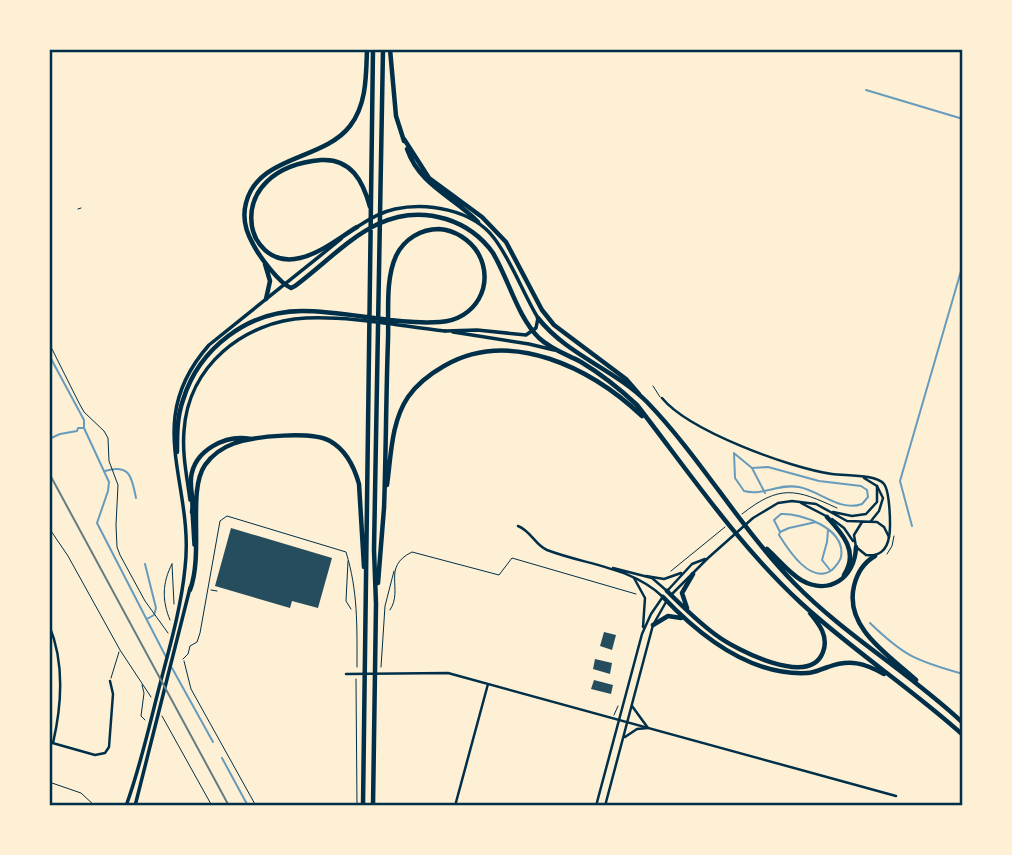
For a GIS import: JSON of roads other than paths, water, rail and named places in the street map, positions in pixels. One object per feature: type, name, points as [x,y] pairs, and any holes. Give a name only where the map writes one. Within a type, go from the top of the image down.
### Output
[{"type":"highway","points":[[266,299],[270,277],[245,225],[245,205],[250,192],[258,181],[274,169],[325,146],[348,129],[363,98],[367,49]]},
{"type":"highway","points":[[363,806],[373,49]]},
{"type":"highway","points":[[373,806],[376,604],[374,550],[383,49]]},
{"type":"highway","points":[[390,49],[396,116],[411,159],[425,179],[478,222]]},
{"type":"highway","points":[[404,139],[429,178],[482,217],[506,242],[536,299],[554,324],[635,386],[754,537],[796,584],[837,623],[932,695]]},
{"type":"highway","points":[[357,227],[308,256],[298,259],[284,258],[269,252],[258,240],[250,222],[251,206],[262,185],[278,173],[302,163],[330,160],[346,166],[357,175],[372,214]]},
{"type":"highway","points":[[261,257],[285,285],[291,288],[356,236],[397,216],[426,215],[462,225],[486,243],[501,266],[533,331],[554,351],[580,362],[604,377],[637,405],[745,544],[819,624],[825,643],[818,661],[803,668],[776,663],[740,649],[714,634],[669,593]]},
{"type":"highway","points":[[177,452],[177,425],[186,390],[202,362],[222,340],[242,326],[280,313],[317,312],[349,318],[401,324],[448,321],[463,316],[473,308],[483,290],[485,274],[480,258],[466,240],[444,230],[420,233],[411,238],[402,247],[393,265],[389,293],[384,509]]},
{"type":"highway","points":[[538,318],[560,341],[642,397]]},
{"type":"highway","points":[[376,604],[384,509],[396,425],[407,398],[422,381],[466,356],[505,350],[527,353],[603,384],[653,426]]},
{"type":"highway","points":[[190,590],[197,561],[199,476],[210,459],[238,442],[295,435],[319,437],[337,446],[356,472],[361,498],[366,593]]},
{"type":"highway","points":[[192,512],[192,474],[204,453],[222,441],[248,438],[255,440]]},
{"type":"highway","points":[[827,517],[843,534],[850,552],[848,568],[835,583]]},
{"type":"highway","points":[[754,537],[800,579],[818,585],[844,579],[854,561],[855,544]]},
{"type":"highway","points":[[875,556],[863,565],[856,580],[852,598],[856,618],[868,635],[963,723]]},
{"type":"highway","points":[[692,615],[682,595],[693,574]]},
{"type":"highway","points":[[665,599],[687,622],[716,644],[763,665],[806,673],[854,662],[869,666],[894,680]]},
{"type":"highway","points":[[802,604],[963,735]]},
{"type":"highway","points":[[653,625],[668,616],[687,622]]},
{"type":"main road","points":[[126,806],[176,621],[186,557],[177,452],[173,447],[173,436],[180,392],[195,363],[209,345],[357,227],[377,215],[397,208],[435,208],[478,222],[500,246],[538,318],[533,331],[526,335],[477,330],[445,331]]},
{"type":"main road","points":[[135,806],[190,590],[194,547],[184,455],[184,426],[190,400],[207,366],[234,342],[267,326],[303,318],[349,318]]},
{"type":"main road","points":[[401,324],[528,344],[554,351]]},
{"type":"street","points":[[662,398],[679,414],[751,450],[818,471],[876,479],[885,485],[890,525],[884,550],[875,556],[862,554],[844,528],[799,502]]},
{"type":"street","points":[[861,477],[877,486],[882,495],[879,511],[871,521]]},
{"type":"street","points":[[830,511],[852,516],[866,514],[877,502],[877,486]]},
{"type":"street","points":[[669,593],[765,510],[778,503],[816,504],[844,520],[871,521],[882,525],[889,537]]},
{"type":"street","points":[[855,544],[855,532],[862,522]]},
{"type":"street","points":[[518,526],[527,530],[545,549],[610,568],[645,582],[665,599]]},
{"type":"street","points":[[605,806],[653,625],[665,599],[684,572],[692,564],[708,558]]},
{"type":"street","points":[[610,568],[664,579],[684,572]]},
{"type":"street","points":[[646,576],[669,593]]},
{"type":"street","points":[[634,578],[645,598],[642,634]]},
{"type":"street","points":[[596,806],[642,634],[651,614],[665,599]]},
{"type":"street","points":[[49,625],[58,656],[61,684],[58,717],[51,742],[95,755],[104,753],[109,747],[113,694],[110,681]]},
{"type":"street","points":[[346,674],[448,673],[896,796]]},
{"type":"street","points":[[455,806],[488,684]]},
{"type":"street","points":[[632,706],[648,728]]},
{"type":"street","points":[[622,739],[633,731],[648,728]]},
{"type":"lane","points":[[653,386],[662,398]]},
{"type":"waterway","points":[[866,90],[963,119]]},
{"type":"waterway","points":[[912,526],[900,481],[963,264]]},
{"type":"waterway","points":[[49,355],[84,420],[84,428],[109,482],[97,523],[166,657]]},
{"type":"waterway","points":[[49,439],[84,428]]},
{"type":"waterway","points":[[734,453],[735,478],[744,491],[758,492],[792,486],[854,506],[862,504],[868,497],[867,490],[861,486],[819,481],[768,467],[752,468]]},
{"type":"waterway","points":[[735,454],[752,468],[765,493]]},
{"type":"waterway","points":[[105,471],[120,469],[129,474],[136,498]]},
{"type":"waterway","points":[[780,532],[774,520],[781,514],[800,516],[810,520],[820,524],[829,530],[837,538],[841,557],[832,570],[824,573],[816,573],[801,564],[779,535],[789,528],[816,522]]},
{"type":"waterway","points":[[828,530],[822,560],[830,570]]},
{"type":"waterway","points":[[145,564],[156,608],[154,615],[147,619]]},
{"type":"waterway","points":[[870,623],[912,656],[963,674]]},
{"type":"waterway","points":[[172,668],[213,742]]},
{"type":"waterway","points":[[222,758],[248,806]]},
{"type":"railway","points":[[49,473],[229,806]]}]
